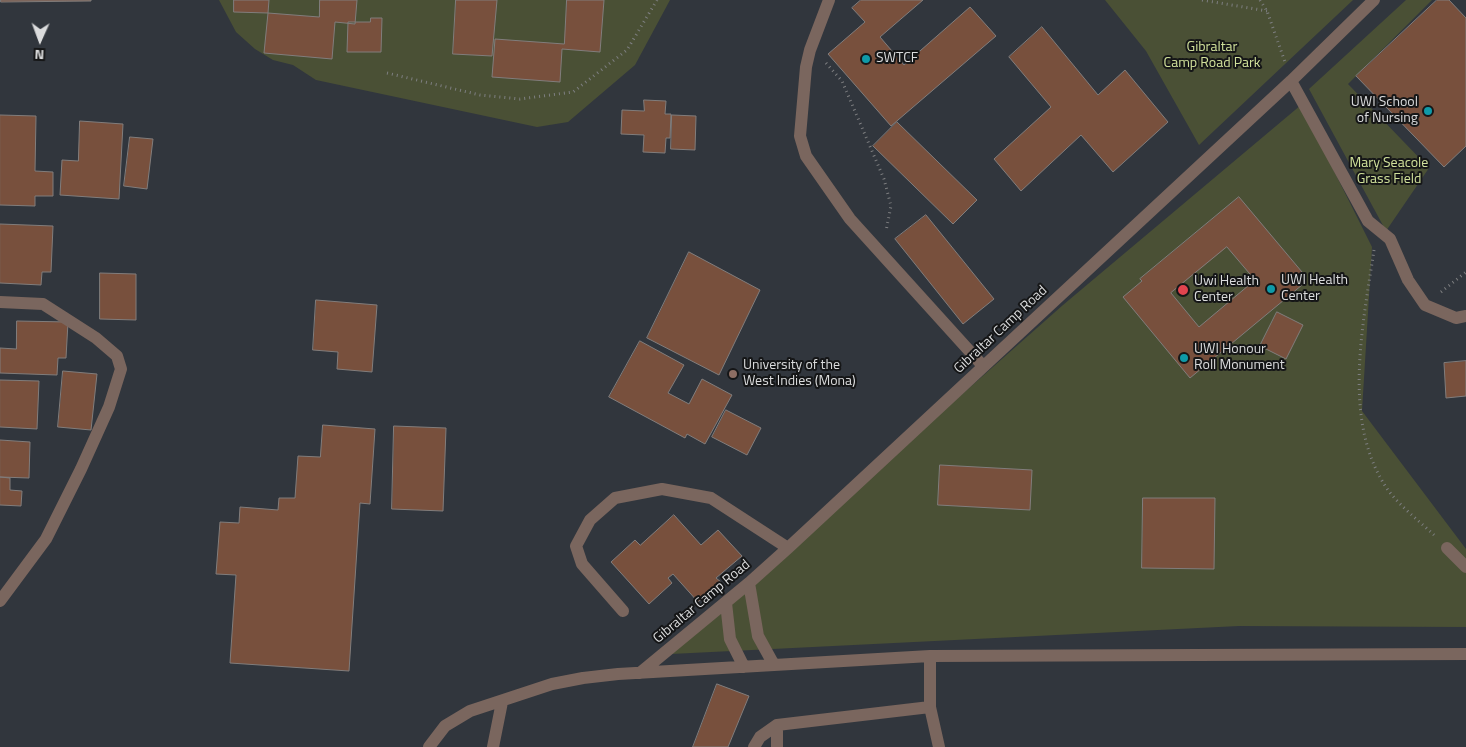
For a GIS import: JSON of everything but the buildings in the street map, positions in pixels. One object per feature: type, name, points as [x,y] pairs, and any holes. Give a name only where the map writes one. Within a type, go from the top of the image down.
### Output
[{"type":"street","points":[[829,0],[812,44],[806,67],[800,136],[806,156],[850,219],[983,366]]},
{"type":"street","name":"Gibraltar Camp Road","points":[[640,673],[749,583],[788,548],[1291,81],[1374,0]]},
{"type":"street","points":[[1291,81],[1368,221],[1390,239],[1408,280],[1425,305],[1456,318],[1466,316]]},
{"type":"street","points":[[0,302],[43,304],[96,338],[116,356],[121,369],[101,425],[46,539],[0,600]]},
{"type":"street","points":[[623,611],[582,564],[576,546],[590,520],[616,498],[662,489],[712,498],[788,548]]},
{"type":"street","points":[[1446,548],[1466,567]]},
{"type":"street","points":[[749,583],[758,636],[774,665]]},
{"type":"street","points":[[726,602],[730,639],[744,666]]},
{"type":"street","points":[[429,747],[445,726],[470,711],[534,690],[583,678],[744,666],[930,656],[1466,654]]},
{"type":"street","points":[[930,656],[930,707],[939,747]]},
{"type":"street","points":[[493,747],[502,702]]},
{"type":"street","points":[[754,747],[760,737],[777,725],[930,707]]},
{"type":"street","points":[[777,725],[777,747]]},
{"type":"path","points":[[386,73],[437,86],[512,98],[573,92],[627,50],[657,0]]},
{"type":"path","points":[[1202,0],[1267,11]]},
{"type":"path","points":[[1260,0],[1267,11],[1291,81]]},
{"type":"path","points":[[812,44],[842,81],[884,179],[891,206],[880,253]]},
{"type":"path","points":[[1368,221],[1375,245],[1364,319],[1358,387],[1369,456],[1389,491],[1446,548]]},
{"type":"path","points":[[1425,305],[1466,272]]},
{"type":"shaded area","name":"University of the West Indies (Mona)","points":[[0,0],[1466,0],[1466,747],[0,747]]},
{"type":"green space","points":[[219,0],[670,0],[635,65],[568,122],[537,127],[316,80],[293,65],[273,60],[255,49],[236,32]]},
{"type":"green space","name":"Gibraltar Camp Road Park","points":[[1105,0],[1353,0],[1199,145],[1146,51]]},
{"type":"green space","name":"Mary Seacole Grass Field","points":[[1406,0],[1432,0],[1348,84],[1429,168],[1386,231],[1309,89]]},
{"type":"green space","name":"UWI Honour Roll Monument","points":[[1301,105],[1372,247],[1362,411],[1466,549],[1466,627],[1239,626],[671,654],[726,603],[1063,305]]},
{"type":"place","name":"SWTCF","points":[[866,59]]},
{"type":"place","name":"UWI School of Nursing","points":[[1428,111]]},
{"type":"place","name":"UWI Health Center","points":[[1271,289]]},
{"type":"place","name":"Uwi Health Center","points":[[1183,290]]},
{"type":"place","name":"UWI Honour Roll Monument","points":[[1184,358]]},
{"type":"place","name":"University of the West Indies (Mona)","points":[[733,374]]}]
